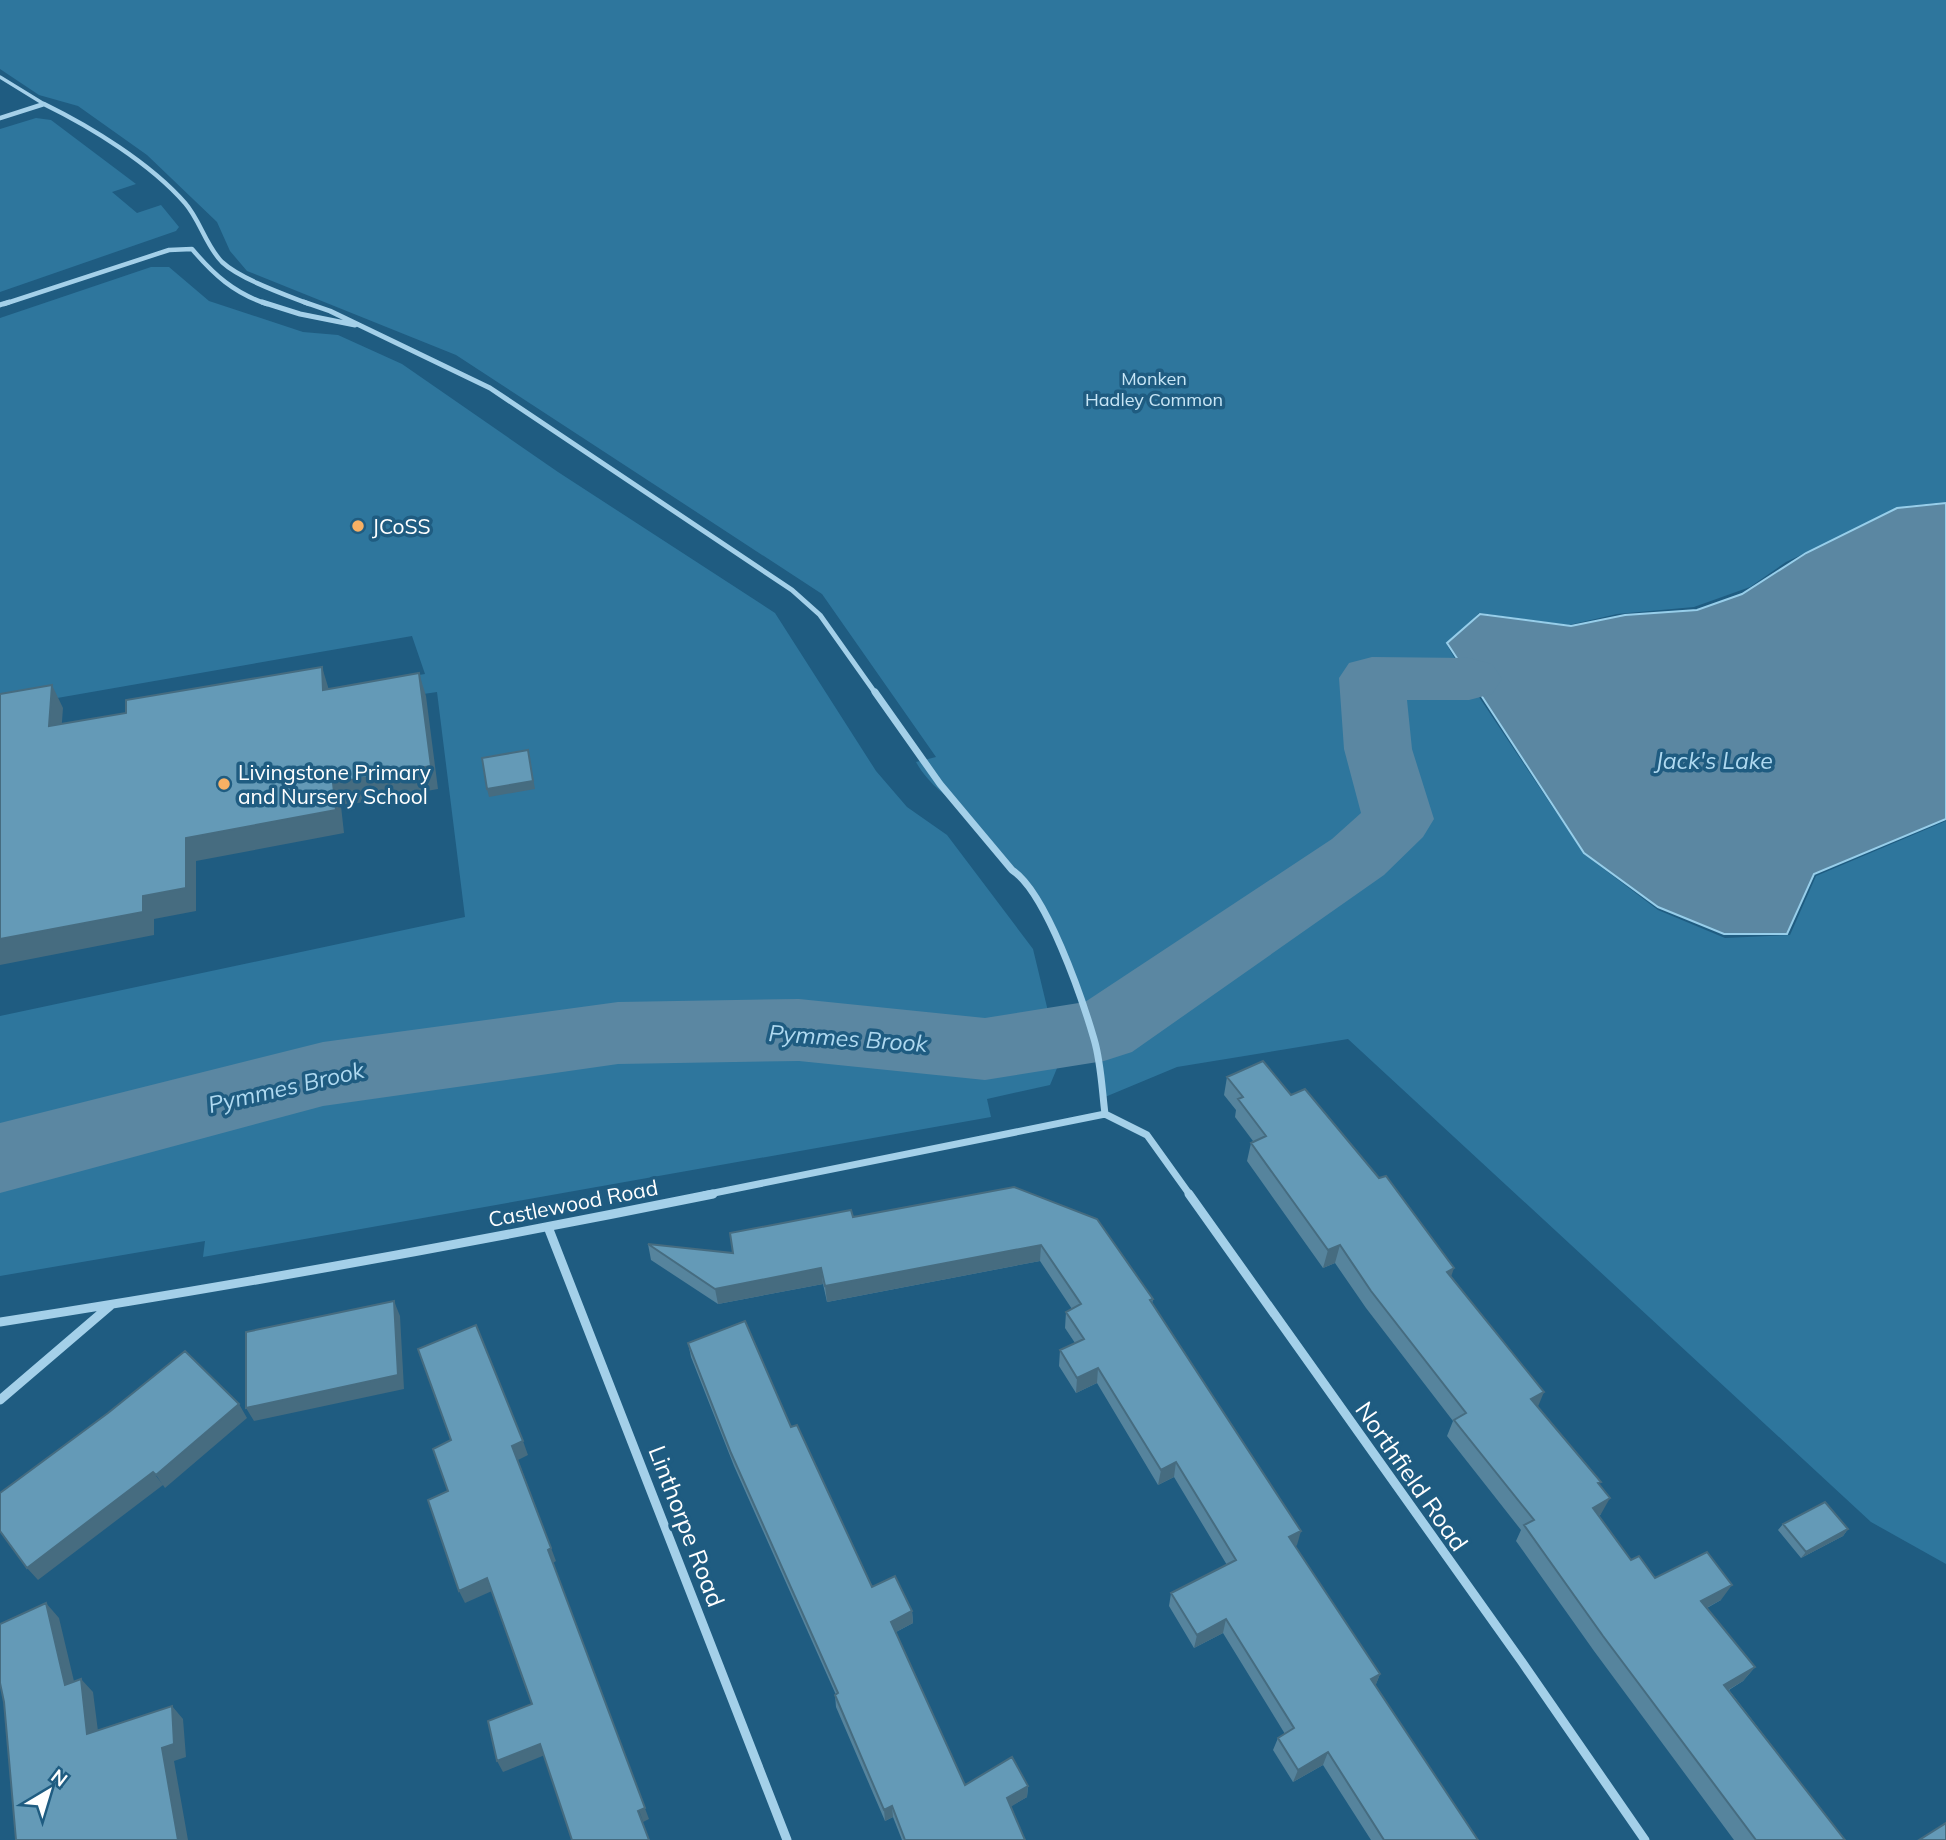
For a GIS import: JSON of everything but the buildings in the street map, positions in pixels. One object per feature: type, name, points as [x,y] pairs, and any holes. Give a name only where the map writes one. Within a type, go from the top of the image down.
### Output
[{"type":"street","points":[[0,118],[44,104],[90,127],[151,173],[185,203],[222,262],[270,290],[330,310],[490,388],[591,458],[691,520],[792,590],[820,615],[940,785],[1012,870],[1023,877],[1061,943],[1095,1041],[1105,1114]]},
{"type":"street","points":[[0,305],[169,250],[192,249],[214,276],[239,293],[305,316],[366,327]]},
{"type":"street","name":"Northfield Road","points":[[1105,1114],[1147,1135],[1522,1662],[1645,1840]]},
{"type":"street","name":"Castlewood Road","points":[[0,1322],[111,1305],[548,1227],[1105,1114]]},
{"type":"street","name":"Linthorpe Road","points":[[548,1227],[787,1840]]},
{"type":"street","points":[[0,1400],[111,1305]]},
{"type":"lane","points":[[0,77],[44,104]]},
{"type":"green space","name":"Monken Hadley Common","points":[[0,0],[1946,0],[1946,502],[1906,506],[1786,562],[1750,587],[1694,607],[1617,614],[1569,625],[1479,613],[1447,645],[1584,854],[1658,910],[1725,938],[1790,935],[1816,876],[1946,821],[1946,1564],[1871,1522],[1348,1039],[1177,1067],[1105,1097],[1091,1031],[1081,999],[1057,938],[1041,909],[1023,881],[985,834],[933,785],[922,771],[916,762],[936,757],[822,594],[456,355],[247,271],[230,251],[217,222],[147,155],[78,106],[39,95],[0,69]]},
{"type":"green space","points":[[36,118],[51,120],[136,184],[112,192],[137,213],[161,205],[179,227],[176,231],[0,292],[0,129]]},
{"type":"green space","points":[[151,267],[169,267],[209,301],[303,332],[338,335],[402,364],[558,472],[775,613],[876,771],[907,807],[947,835],[1033,949],[1060,1061],[1050,1085],[987,1099],[991,1117],[203,1257],[205,1241],[0,1276],[0,1016],[465,917],[437,692],[349,705],[346,687],[425,674],[412,636],[0,708],[0,318]]},
{"type":"water","name":"Jack's Lake","points":[[1946,503],[1946,819],[1814,874],[1787,934],[1724,934],[1658,907],[1584,853],[1447,643],[1480,614],[1571,626],[1625,615],[1697,610],[1742,594],[1806,553],[1897,508]]},
{"type":"waterway","name":"Pymmes Brook","points":[[0,1158],[323,1074],[618,1033],[799,1030],[985,1049],[1104,1030],[1358,857],[1398,819],[1378,749],[1372,678],[1469,679]]},
{"type":"place","name":"JCoSS","points":[[358,526]]},
{"type":"place","name":"Livingstone Primary and Nursery School","points":[[224,784]]}]
